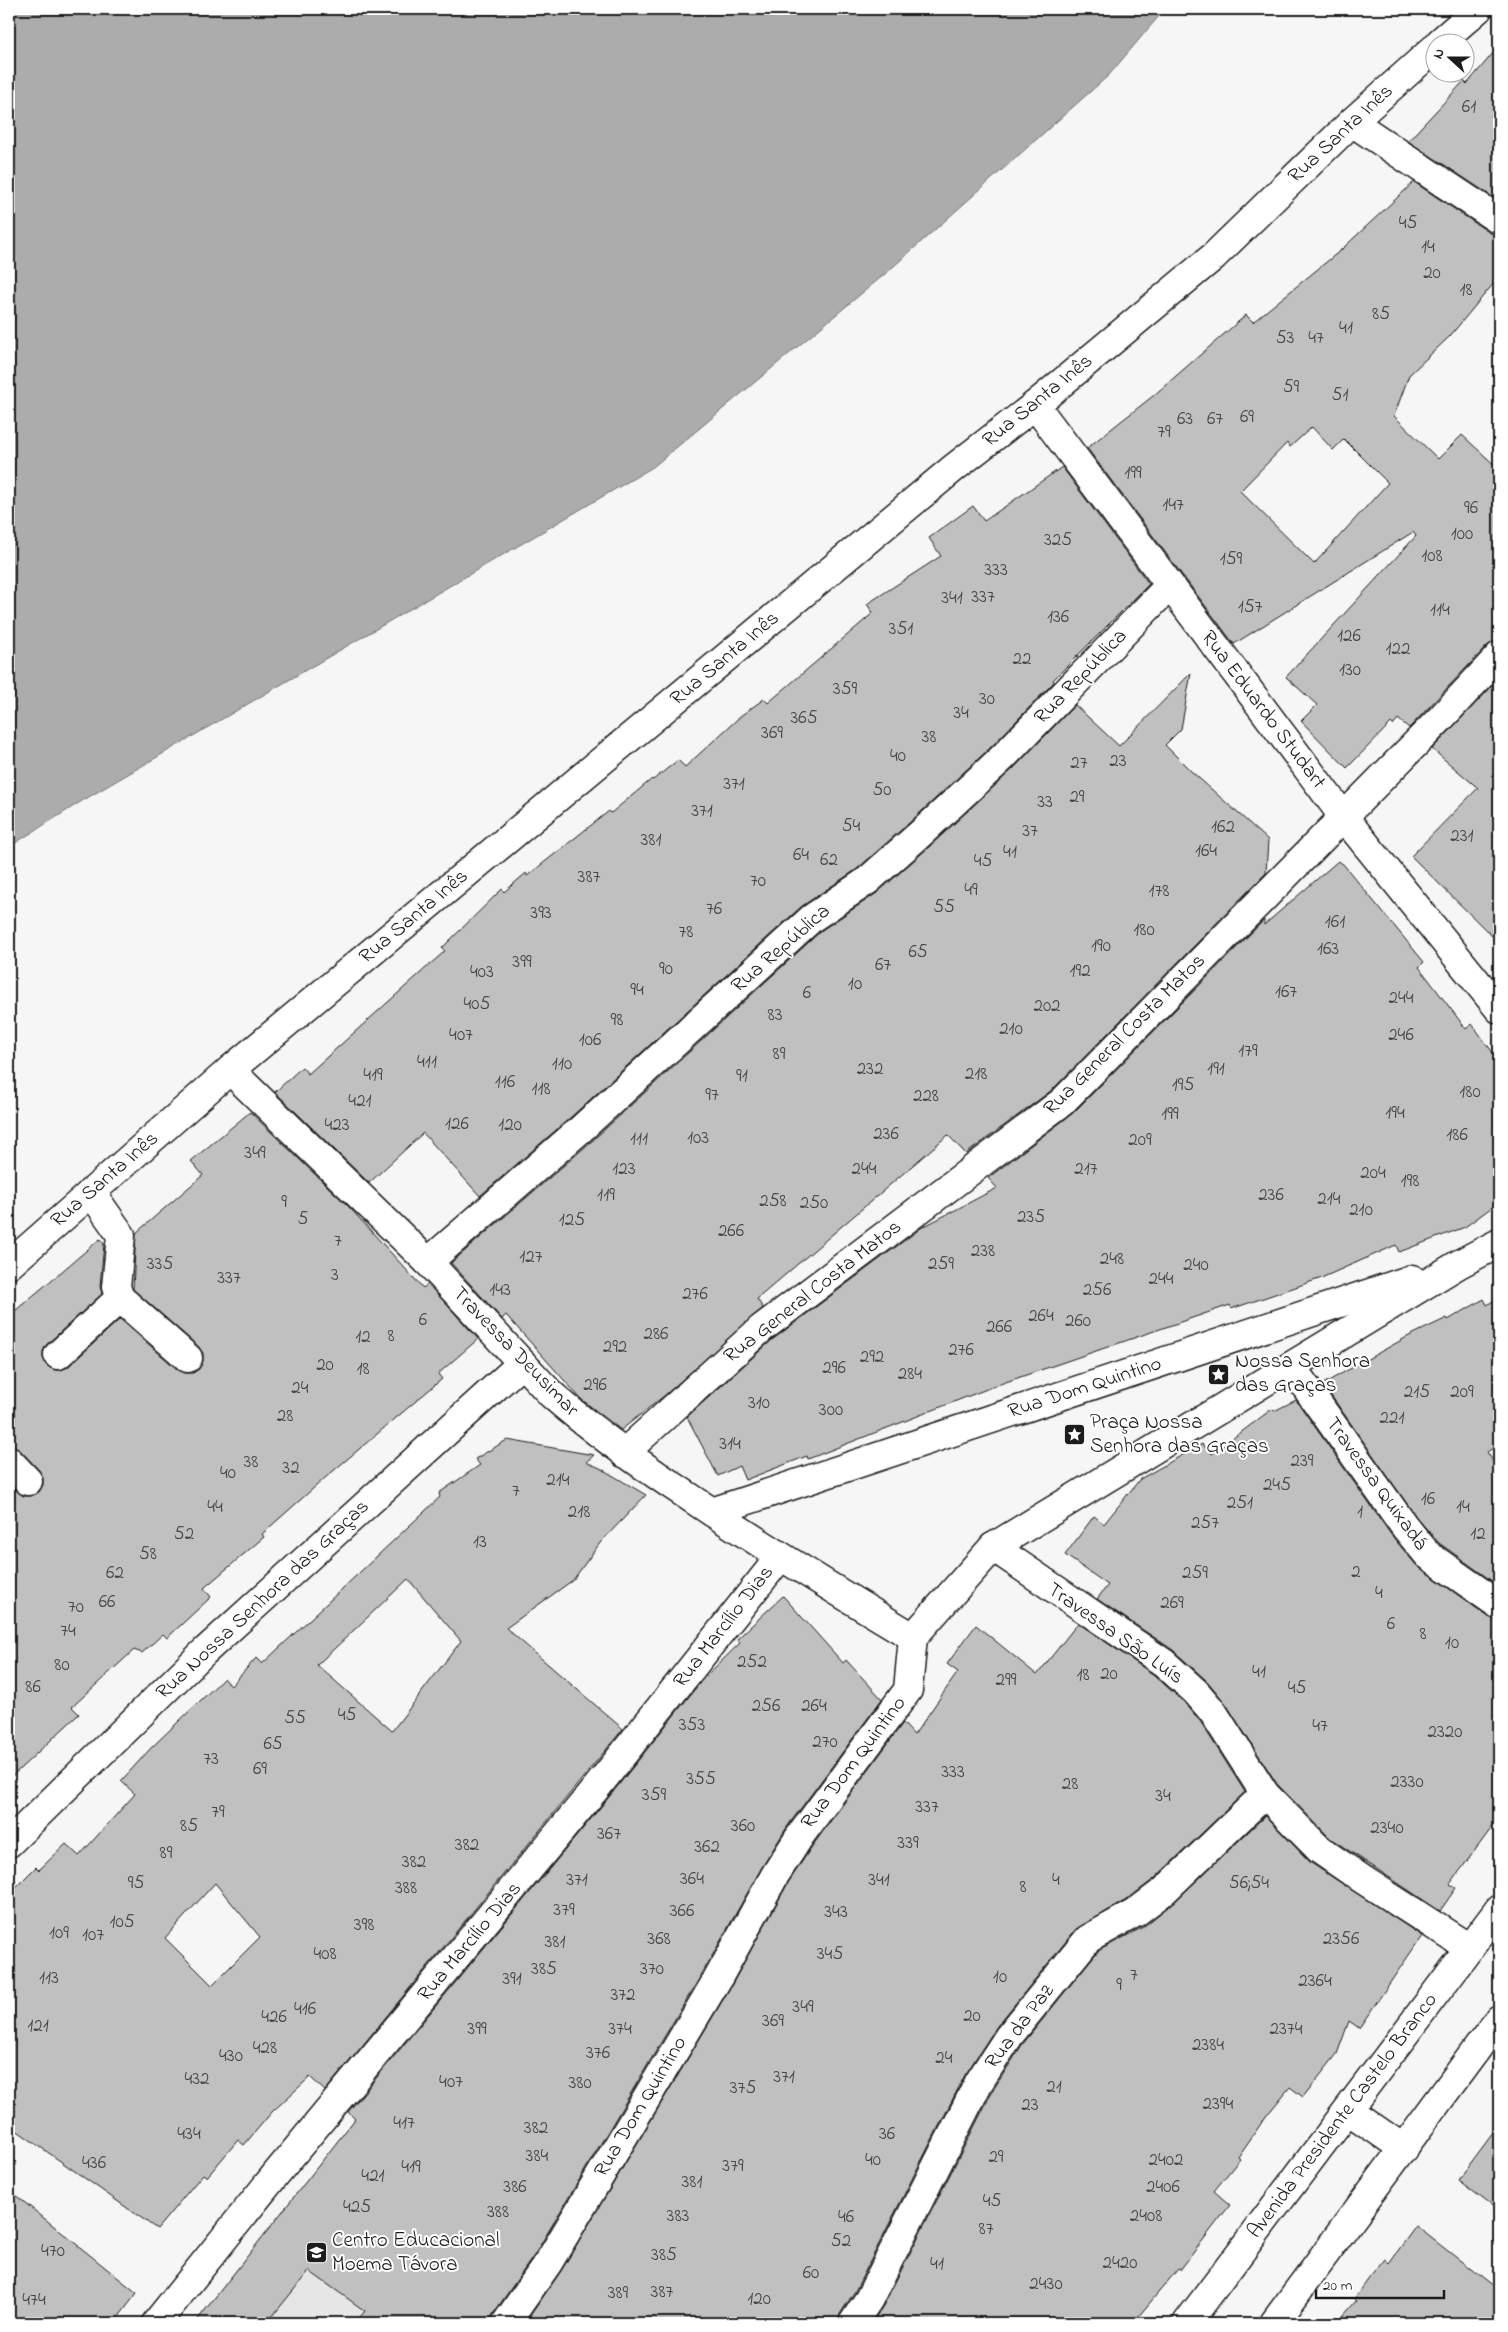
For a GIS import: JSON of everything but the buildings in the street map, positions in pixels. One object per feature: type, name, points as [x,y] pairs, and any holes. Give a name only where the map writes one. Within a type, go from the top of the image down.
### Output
[{"type":"street","points":[[1452,32],[1478,9]]},
{"type":"street","name":"Rua Santa Inês","points":[[9,1264],[230,1070],[948,474],[1035,406],[1212,257],[1352,122],[1426,56]]},
{"type":"street","points":[[1352,122],[1499,220]]},
{"type":"street","name":"Rua Eduardo Studart","points":[[1035,406],[1168,586],[1343,816],[1499,1009]]},
{"type":"street","name":"Rua República","points":[[428,1262],[581,1129],[812,918],[867,881],[926,828],[1015,745],[1168,586]]},
{"type":"street","name":"Rua General Costa Matos","points":[[624,1453],[762,1328],[1062,1102],[1440,719],[1499,656]]},
{"type":"street","name":"Travessa Deusimar","points":[[230,1070],[428,1262],[564,1405],[624,1453],[712,1512],[780,1557],[913,1637]]},
{"type":"street","points":[[91,1192],[121,1236],[116,1287],[120,1298],[188,1358]]},
{"type":"street","name":"Rua Dom Quintino","points":[[506,2323],[553,2255],[717,1980],[775,1875],[800,1836],[908,1690],[913,1637],[993,1547],[1459,1264],[1499,1243]]},
{"type":"street","name":"Rua Dom Quintino","points":[[712,1512],[1459,1264]]},
{"type":"street","points":[[58,1355],[120,1298]]},
{"type":"street","name":"Rua Nossa Senhora das Graças","points":[[9,1843],[204,1652],[522,1363]]},
{"type":"street","name":"Travessa Quixadá","points":[[1291,1366],[1405,1527],[1428,1555],[1499,1605]]},
{"type":"street","points":[[9,1461],[28,1481]]},
{"type":"street","name":"Travessa São Luís","points":[[993,1547],[1164,1663],[1196,1692],[1213,1712],[1265,1794],[1320,1850],[1470,1948]]},
{"type":"street","name":"Rua Marcílio Dias","points":[[156,2323],[276,2174],[591,1795],[780,1557]]},
{"type":"street","name":"Rua da Paz","points":[[853,2323],[869,2299],[979,2082],[1010,2036],[1088,1939],[1135,1913],[1164,1891],[1265,1794]]},
{"type":"street","name":"Avenida Presidente Castelo Branco","points":[[1186,2323],[1499,1908]]},
{"type":"street","points":[[1274,2323],[1404,2150],[1499,2018]]},
{"type":"street","points":[[1348,2110],[1404,2150]]},
{"type":"shaded area","points":[[9,9],[1165,9],[1109,75],[885,274],[653,467],[82,801],[9,847]]},
{"type":"shaded area","name":"Centro Educacional Moema Távora","points":[[298,2191],[468,2315],[476,2316],[471,2323],[194,2323]]},
{"type":"place","name":"Nossa Senhora das Graças","points":[[1219,1374]]},
{"type":"place","name":"Praça Nossa Senhora das Graças","points":[[1074,1435]]},
{"type":"place","name":"Centro Educacional Moema Távora","points":[[316,2253]]}]
